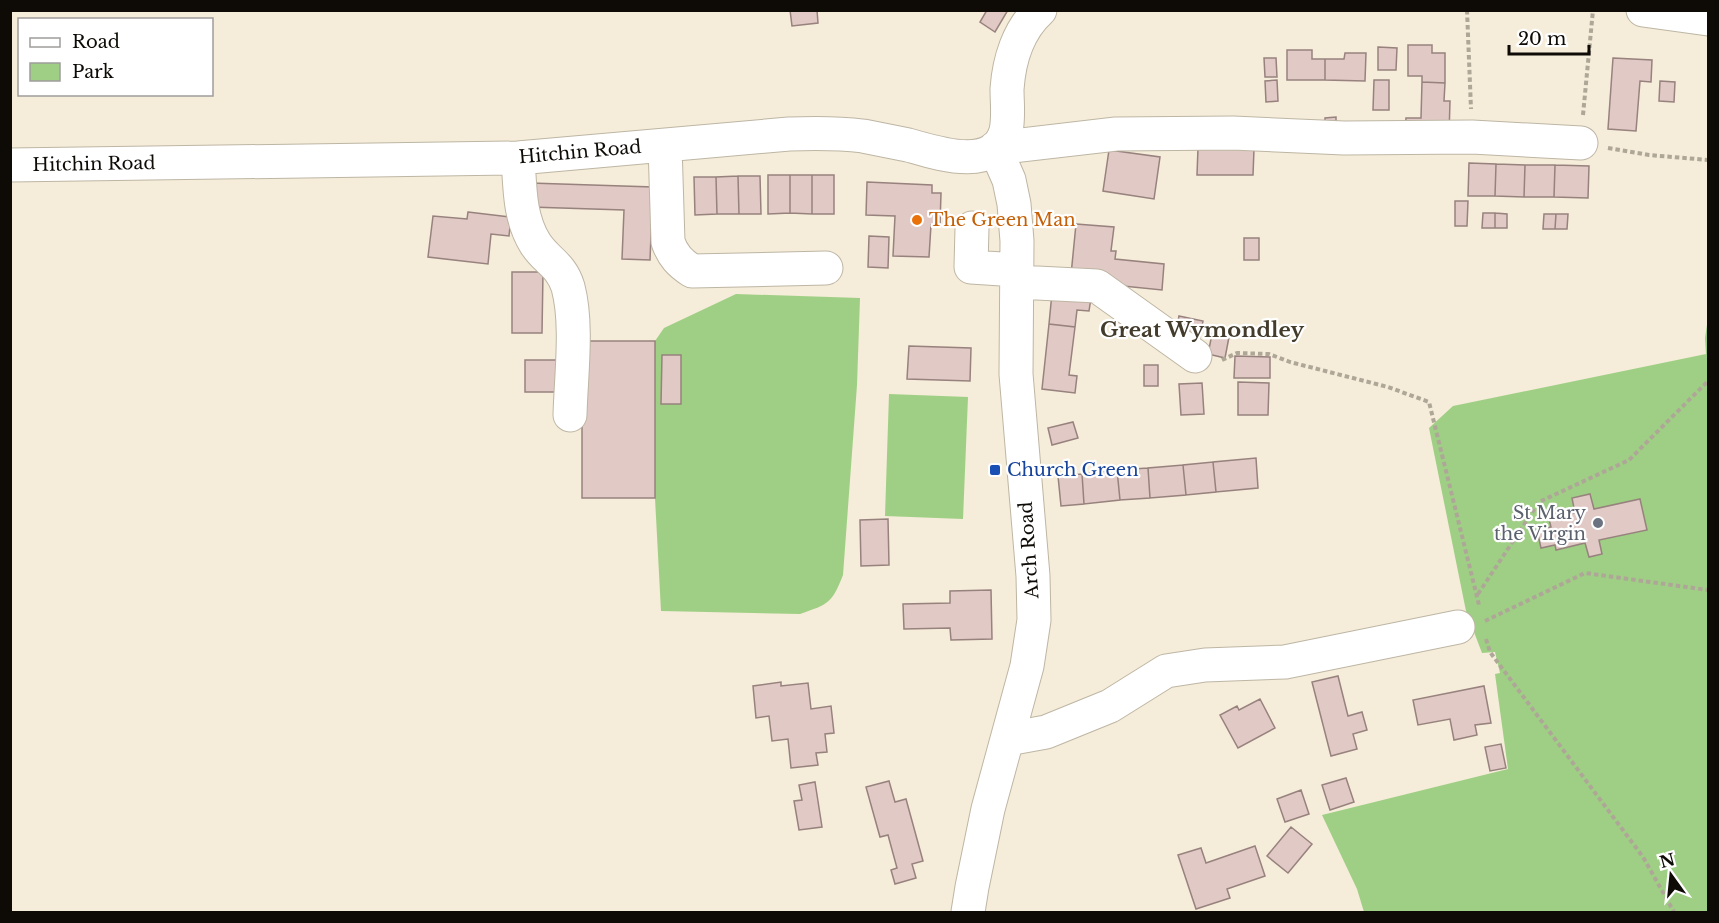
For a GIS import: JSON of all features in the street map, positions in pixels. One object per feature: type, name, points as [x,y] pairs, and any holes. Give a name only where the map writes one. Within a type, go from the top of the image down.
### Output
[{"type":"street","points":[[995,148],[1001,142],[1008,120],[1007,88],[1013,57],[1021,34],[1028,22],[1040,10]]},
{"type":"street","points":[[1643,10],[1708,19]]},
{"type":"street","name":"Hitchin Road","points":[[10,165],[518,158],[789,134],[824,133],[889,141],[957,158],[980,155],[995,148],[1116,134],[1233,133],[1344,138],[1473,137],[1581,143]]},
{"type":"street","points":[[665,145],[668,242],[673,255],[682,265],[692,271],[826,268]]},
{"type":"street","name":"Arch Road","points":[[968,912],[988,810],[1027,666],[1034,620],[1033,576],[1016,374],[1017,276],[1014,204],[1009,180],[995,148]]},
{"type":"street","points":[[518,158],[521,204],[525,222],[536,245],[557,265],[567,285],[571,304],[573,314],[570,415]]},
{"type":"street","points":[[972,228],[970,267],[1017,276],[1097,286],[1195,356]]},
{"type":"street","points":[[1008,740],[1046,732],[1110,706],[1166,671],[1204,665],[1285,662],[1471,630]]},
{"type":"path","points":[[1467,10],[1473,137]]},
{"type":"path","points":[[1593,10],[1581,143],[1649,155],[1708,160]]},
{"type":"path","points":[[1195,356],[1222,360],[1237,353],[1269,354],[1290,362],[1388,387],[1429,402],[1478,594],[1481,623],[1585,573],[1708,590]]},
{"type":"path","points":[[1478,594],[1539,502],[1629,460],[1708,381]]},
{"type":"path","points":[[1471,630],[1490,652],[1643,857],[1674,912]]},
{"type":"green space","points":[[736,294],[860,298],[857,385],[843,575],[836,592],[828,601],[800,614],[661,611],[655,498],[655,341],[664,328]]},
{"type":"green space","points":[[1708,318],[1708,912],[1364,912],[1357,889],[1322,815],[1508,769],[1495,674],[1500,673],[1495,652],[1482,653],[1466,611],[1429,428],[1453,406],[1706,354],[1705,338]]},
{"type":"green space","points":[[889,394],[968,397],[963,519],[885,516]]},
{"type":"building","points":[[790,10],[817,10],[818,23],[792,26]]},
{"type":"building","points":[[987,10],[1008,10],[995,32],[980,22]]},
{"type":"building","points":[[1408,45],[1432,45],[1432,53],[1445,53],[1445,83],[1422,82],[1422,76],[1408,76]]},
{"type":"building","points":[[1378,47],[1397,48],[1396,70],[1378,70]]},
{"type":"building","points":[[1287,50],[1312,50],[1312,59],[1325,59],[1325,80],[1287,80]]},
{"type":"building","points":[[1345,53],[1366,53],[1365,81],[1325,80],[1325,59],[1344,59]]},
{"type":"building","points":[[1264,58],[1276,58],[1277,77],[1265,77]]},
{"type":"building","points":[[1613,58],[1652,60],[1651,82],[1640,81],[1636,131],[1608,129]]},
{"type":"building","points":[[1277,80],[1278,101],[1266,102],[1265,81]]},
{"type":"building","points":[[1374,80],[1389,80],[1389,110],[1373,110]]},
{"type":"building","points":[[1660,81],[1675,82],[1674,102],[1659,101]]},
{"type":"building","points":[[1422,82],[1445,83],[1444,101],[1450,101],[1449,135],[1405,134],[1406,118],[1421,118]]},
{"type":"building","points":[[1336,117],[1336,131],[1325,131],[1325,118]]},
{"type":"building","points":[[1198,148],[1254,149],[1253,175],[1197,175]]},
{"type":"building","points":[[1109,150],[1160,157],[1154,199],[1103,191]]},
{"type":"building","points":[[1469,163],[1496,164],[1495,196],[1468,196]]},
{"type":"building","points":[[1496,164],[1525,165],[1524,197],[1495,196]]},
{"type":"building","points":[[1525,165],[1555,165],[1554,197],[1524,197]]},
{"type":"building","points":[[1555,165],[1589,166],[1588,198],[1554,197]]},
{"type":"building","points":[[768,175],[790,175],[790,213],[768,214]]},
{"type":"building","points":[[790,175],[812,175],[812,214],[790,213]]},
{"type":"building","points":[[812,175],[834,175],[834,214],[812,214]]},
{"type":"building","points":[[738,176],[739,214],[717,214],[716,177]]},
{"type":"building","points":[[738,176],[760,176],[761,214],[739,214]]},
{"type":"building","points":[[694,177],[716,177],[717,214],[695,215]]},
{"type":"building","name":"The Green Man","points":[[867,182],[932,185],[932,193],[941,193],[940,225],[931,225],[929,257],[893,256],[895,216],[866,215]]},
{"type":"building","points":[[530,183],[653,187],[650,260],[622,259],[624,210],[530,207]]},
{"type":"building","points":[[1455,201],[1468,201],[1467,226],[1455,226]]},
{"type":"building","points":[[468,212],[511,217],[509,236],[491,234],[488,264],[428,257],[433,216],[467,219]]},
{"type":"building","points":[[1483,213],[1495,213],[1495,228],[1482,228]]},
{"type":"building","points":[[1495,213],[1507,214],[1507,228],[1495,228]]},
{"type":"building","points":[[1544,214],[1556,214],[1555,229],[1543,229]]},
{"type":"building","points":[[1556,214],[1568,214],[1567,229],[1555,229]]},
{"type":"building","points":[[1076,224],[1114,227],[1111,251],[1116,251],[1115,259],[1164,264],[1162,290],[1113,285],[1071,275]]},
{"type":"building","points":[[869,236],[889,237],[888,268],[868,267]]},
{"type":"building","points":[[1244,238],[1259,238],[1259,260],[1244,260]]},
{"type":"building","points":[[512,272],[543,272],[542,333],[512,333]]},
{"type":"building","points":[[1052,293],[1091,298],[1089,311],[1077,310],[1075,327],[1049,324]]},
{"type":"building","points":[[1179,316],[1203,321],[1199,340],[1175,336]]},
{"type":"building","points":[[1049,324],[1075,327],[1069,375],[1077,376],[1075,393],[1042,389]]},
{"type":"building","points":[[1212,334],[1229,337],[1225,358],[1208,354]]},
{"type":"building","points":[[582,341],[655,341],[655,498],[582,498]]},
{"type":"building","points":[[909,346],[971,348],[970,381],[907,379]]},
{"type":"building","points":[[662,355],[681,355],[681,404],[661,404]]},
{"type":"building","points":[[1235,356],[1270,357],[1270,378],[1234,378]]},
{"type":"building","points":[[525,360],[564,360],[564,392],[525,392]]},
{"type":"building","points":[[1144,365],[1158,365],[1158,386],[1144,386]]},
{"type":"building","points":[[1238,382],[1269,383],[1268,415],[1238,415]]},
{"type":"building","points":[[1202,383],[1204,414],[1181,415],[1179,384]]},
{"type":"building","points":[[1073,422],[1078,438],[1052,445],[1048,428]]},
{"type":"building","points":[[1256,458],[1258,488],[1216,492],[1213,462]]},
{"type":"building","points":[[1213,462],[1216,492],[1186,495],[1183,465]]},
{"type":"building","points":[[1183,465],[1186,495],[1150,498],[1148,468]]},
{"type":"building","points":[[1148,468],[1150,498],[1120,500],[1117,470]]},
{"type":"building","points":[[1117,470],[1120,500],[1084,504],[1082,474]]},
{"type":"building","points":[[1082,474],[1084,504],[1061,506],[1058,476]]},
{"type":"building","name":"St Mary the Virgin","points":[[1590,494],[1594,509],[1640,499],[1647,530],[1599,540],[1602,554],[1589,557],[1585,543],[1556,550],[1555,545],[1541,548],[1537,530],[1551,527],[1549,519],[1575,513],[1572,498]]},
{"type":"building","points":[[888,519],[889,565],[861,566],[860,520]]},
{"type":"building","points":[[991,590],[992,639],[951,640],[950,628],[904,629],[903,604],[950,603],[950,591]]},
{"type":"building","points":[[1338,676],[1348,716],[1362,712],[1367,730],[1353,734],[1357,749],[1331,756],[1312,682]]},
{"type":"building","points":[[781,682],[781,686],[808,683],[811,709],[831,706],[834,733],[825,734],[827,752],[816,753],[818,765],[791,768],[788,739],[772,741],[769,716],[756,718],[753,686]]},
{"type":"building","points":[[1484,686],[1491,723],[1475,725],[1477,735],[1454,740],[1450,719],[1418,725],[1413,700]]},
{"type":"building","points":[[1260,699],[1275,728],[1238,748],[1220,715],[1237,706],[1239,710]]},
{"type":"building","points":[[1501,744],[1506,768],[1490,771],[1485,747]]},
{"type":"building","points":[[1346,778],[1354,802],[1330,810],[1322,785]]},
{"type":"building","points":[[889,781],[895,802],[906,799],[923,861],[912,864],[916,878],[895,884],[891,870],[897,868],[888,835],[880,837],[866,787]]},
{"type":"building","points":[[815,782],[822,827],[799,830],[794,801],[802,800],[799,785]]},
{"type":"building","points":[[1301,790],[1309,814],[1285,822],[1277,799]]},
{"type":"building","points":[[1291,827],[1312,844],[1288,873],[1267,856]]},
{"type":"building","points":[[1255,846],[1265,876],[1227,889],[1230,898],[1196,909],[1178,855],[1201,848],[1206,863]]},
{"type":"place","name":"The Green Man","points":[[917,220]]},
{"type":"place","name":"Church Green","points":[[995,470]]},
{"type":"place","name":"St Mary the Virgin","points":[[1598,523]]},
{"type":"district","name":"Great Wymondley","points":[[1202,330]]}]
